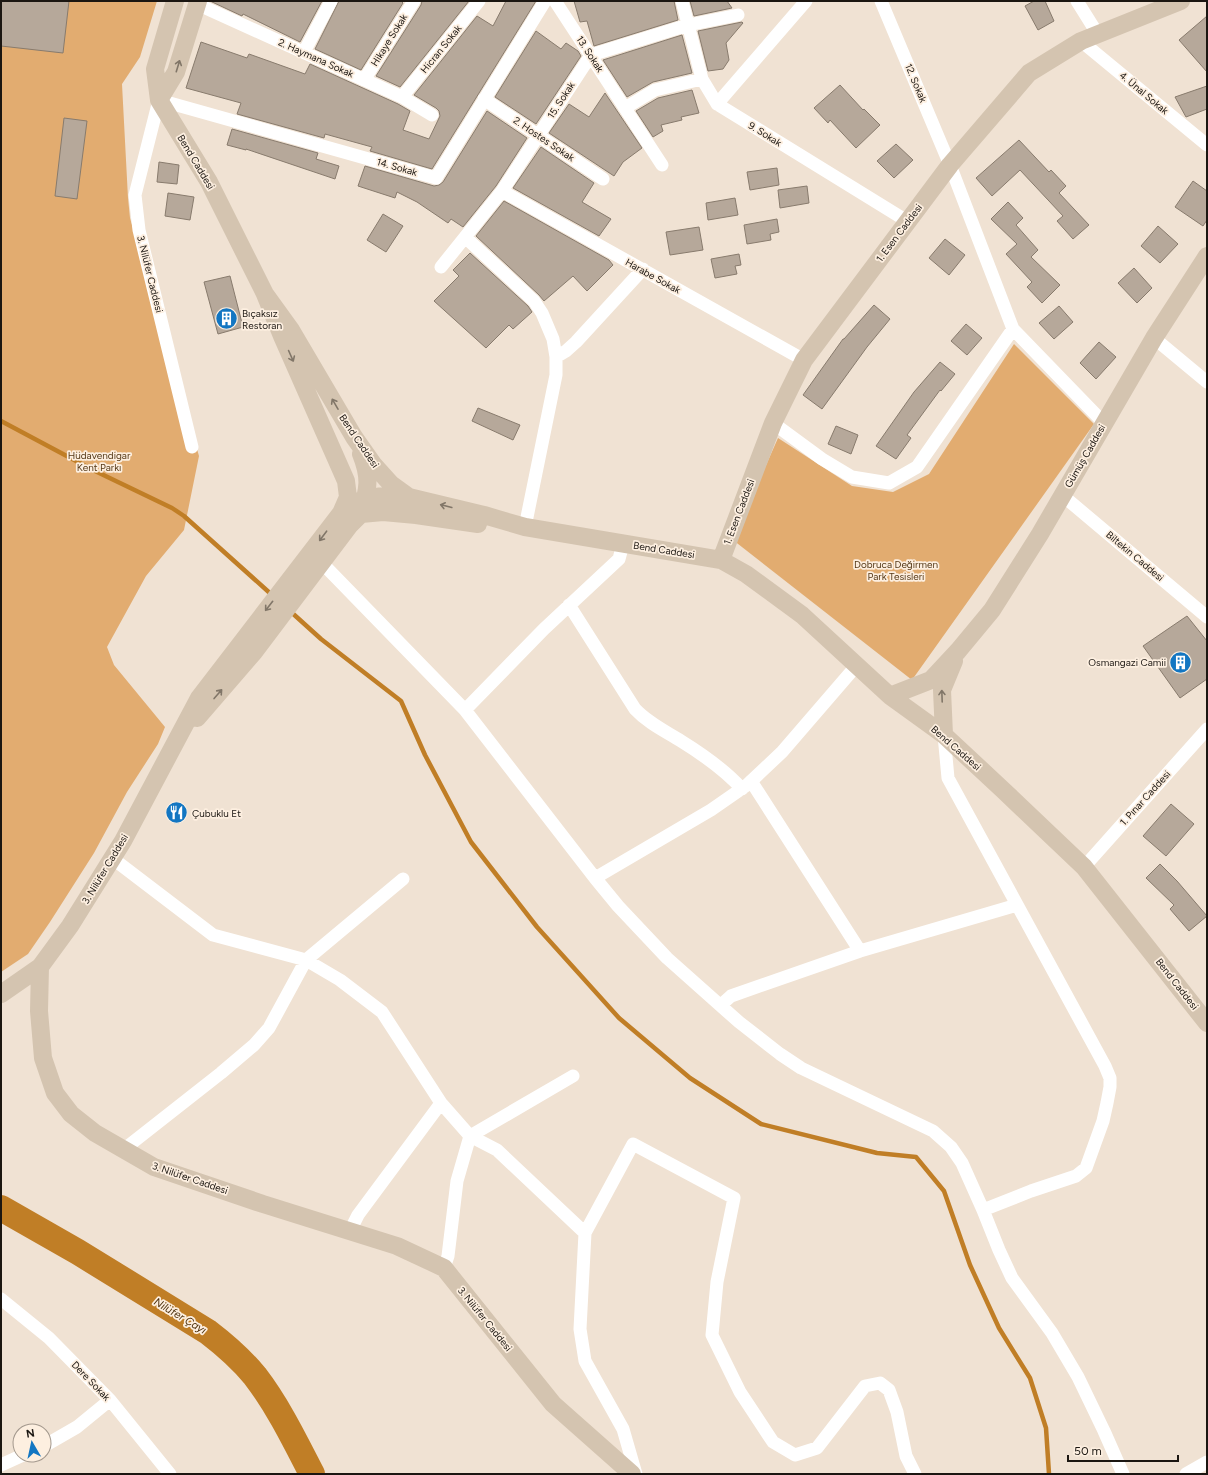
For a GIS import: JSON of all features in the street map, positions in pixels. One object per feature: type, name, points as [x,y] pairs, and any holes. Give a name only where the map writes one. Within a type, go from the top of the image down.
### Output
[{"type":"main road","name":"Bend Caddesi","points":[[175,1],[155,69],[159,100],[209,182],[265,294],[291,330],[354,436],[373,464],[391,484],[409,496],[525,527],[720,560],[746,574],[802,614],[890,696],[944,735],[1084,867],[1207,1023]]},
{"type":"main road","name":"1. Esen Caddesi","points":[[720,560],[773,423],[804,360],[950,165],[1029,73],[1080,40],[1181,1]]},
{"type":"main road","points":[[159,100],[176,72],[197,2]]},
{"type":"main road","name":"Gümüş Caddesi","points":[[958,652],[992,610],[1040,534],[1154,338],[1207,256]]},
{"type":"main road","points":[[265,294],[346,481],[352,492],[363,504],[383,512],[416,515],[487,526],[525,527]]},
{"type":"main road","points":[[299,581],[322,563],[363,504],[368,483],[366,467],[354,436]]},
{"type":"main road","points":[[299,581],[341,513],[348,497],[346,481]]},
{"type":"main road","points":[[341,513],[353,504],[363,504],[385,496],[409,496]]},
{"type":"main road","name":"3. Nilüfer Caddesi","points":[[299,581],[246,649],[175,745],[123,841],[70,926],[40,967],[39,1011],[43,1058],[55,1093],[71,1114],[95,1133],[154,1167],[397,1246],[444,1268],[554,1404],[632,1474]]},
{"type":"main road","points":[[890,696],[932,680],[958,652]]},
{"type":"main road","points":[[944,735],[942,690],[958,652]]},
{"type":"main road","points":[[1,994],[40,967]]},
{"type":"street","points":[[304,52],[331,1]]},
{"type":"street","name":"Hikaye Sokak","points":[[364,80],[414,1]]},
{"type":"street","name":"Hicran Sokak","points":[[402,97],[479,1]]},
{"type":"street","name":"14. Sokak","points":[[159,100],[436,178],[544,1]]},
{"type":"street","name":"13. Sokak","points":[[555,1],[662,165]]},
{"type":"street","name":"9. Sokak","points":[[682,1],[702,79],[717,104],[907,221]]},
{"type":"street","points":[[717,104],[806,1]]},
{"type":"street","name":"12. Sokak","points":[[881,1],[950,165],[1013,329]]},
{"type":"street","points":[[1077,1],[1097,33]]},
{"type":"street","name":"2. Haymana Sokak","points":[[197,2],[402,97],[432,115]]},
{"type":"street","points":[[591,55],[688,25],[738,16]]},
{"type":"street","name":"4. Ünal Sokak","points":[[1080,40],[1207,145]]},
{"type":"street","name":"15. Sokak","points":[[441,267],[502,192],[591,55]]},
{"type":"street","points":[[625,108],[654,90],[702,79]]},
{"type":"street","name":"2. Hostes Sokak","points":[[484,99],[603,180]]},
{"type":"street","name":"3. Nilüfer Caddesi","points":[[159,100],[135,195],[139,230],[192,447]]},
{"type":"street","name":"Harabe Sokak","points":[[502,192],[804,360]]},
{"type":"street","points":[[465,237],[534,300],[548,326],[553,340],[556,357],[554,390],[525,527]]},
{"type":"street","points":[[556,357],[576,342],[642,269]]},
{"type":"street","points":[[773,423],[822,459],[852,477],[889,483],[917,467],[1013,329],[1104,423]]},
{"type":"street","points":[[1154,338],[1207,382]]},
{"type":"street","name":"Biltekin Caddesi","points":[[1062,495],[1207,617]]},
{"type":"street","points":[[465,710],[569,605],[618,559],[623,544]]},
{"type":"street","points":[[322,563],[465,710],[595,878],[622,911],[667,958],[759,1039],[801,1068],[866,1100],[922,1125],[942,1138],[951,1147],[962,1163],[1012,1278],[1052,1334],[1078,1376],[1123,1474]]},
{"type":"street","points":[[569,605],[635,709],[644,718],[732,778],[746,785],[860,951]]},
{"type":"street","points":[[595,878],[711,810],[746,785],[782,752],[857,666]]},
{"type":"street","name":"1. Pınar Caddesi","points":[[1084,867],[1207,728]]},
{"type":"street","points":[[944,735],[948,778],[1105,1066],[1110,1078],[1110,1087],[1103,1121],[1086,1168],[1076,1176],[1031,1191],[983,1210]]},
{"type":"street","points":[[112,858],[213,935],[306,960],[340,980],[382,1012],[441,1103],[470,1136],[497,1150],[585,1233]]},
{"type":"street","points":[[123,1150],[221,1073],[254,1045],[269,1028],[306,960],[403,879]]},
{"type":"street","points":[[721,1005],[731,996],[860,951],[1017,906]]},
{"type":"street","points":[[444,1268],[448,1256],[457,1181],[470,1136],[574,1076]]},
{"type":"street","points":[[350,1231],[358,1216],[441,1103]]},
{"type":"street","points":[[636,1474],[623,1429],[585,1361],[580,1329],[585,1233],[633,1144],[734,1198],[717,1282],[712,1335],[740,1392],[773,1442],[795,1455],[817,1448],[865,1386],[880,1383],[889,1390],[897,1412],[906,1456],[915,1474]]},
{"type":"street","name":"Dere Sokak","points":[[1,1299],[49,1338],[110,1400],[170,1474]]},
{"type":"street","points":[[52,1441],[77,1427],[110,1400]]},
{"type":"street","points":[[1,1464],[12,1460]]},
{"type":"street","points":[[1186,1474],[1207,1462]]},
{"type":"green space","name":"Hüdavendigar Kent Parkı","points":[[1,1],[157,1],[140,57],[122,84],[128,198],[130,218],[199,456],[184,530],[146,576],[107,647],[114,665],[165,727],[158,744],[127,792],[94,853],[50,922],[28,954],[1,972]]},
{"type":"green space","name":"Dobruca Değirmen Park Tesisleri","points":[[1014,344],[1094,424],[912,680],[733,540],[778,438],[852,486],[893,492],[929,474]]},
{"type":"building","points":[[1,1],[69,1],[63,53],[1,46]]},
{"type":"building","points":[[210,1],[322,1],[300,42],[243,14],[242,16]]},
{"type":"building","points":[[339,1],[401,1],[403,3],[361,70],[315,49]]},
{"type":"building","points":[[422,1],[469,1],[400,87],[376,76],[421,5]]},
{"type":"building","points":[[506,1],[536,1],[432,169],[370,151],[372,147],[325,134],[324,138],[237,114],[241,103],[186,88],[201,42],[247,58],[249,54],[305,74],[310,64],[398,104],[410,111],[403,130],[429,139],[440,116],[439,111],[414,95],[477,16],[493,26]]},
{"type":"building","points":[[574,1],[674,1],[678,20],[594,46],[587,21],[580,22]]},
{"type":"building","points":[[690,1],[727,1],[732,8],[694,16]]},
{"type":"building","points":[[1034,1],[1045,1],[1054,21],[1038,30],[1025,6]]},
{"type":"building","points":[[1207,16],[1207,72],[1179,40]]},
{"type":"building","points":[[743,23],[726,43],[729,60],[723,69],[708,71],[698,31]]},
{"type":"building","points":[[536,31],[561,49],[566,43],[578,51],[581,56],[536,124],[495,97]]},
{"type":"building","points":[[682,35],[692,73],[653,82],[627,97],[603,60]]},
{"type":"building","points":[[840,85],[863,110],[864,109],[880,125],[856,148],[830,120],[828,123],[814,108]]},
{"type":"building","points":[[1207,86],[1207,109],[1186,117],[1175,97]]},
{"type":"building","points":[[692,90],[699,113],[681,117],[682,120],[661,125],[663,131],[653,137],[636,111],[658,98]]},
{"type":"building","points":[[605,93],[642,148],[623,162],[614,176],[549,133],[569,104],[589,117]]},
{"type":"building","points":[[487,111],[527,138],[496,186],[463,227],[451,219],[448,223],[417,202],[397,192],[395,198],[358,186],[365,166],[434,186],[439,185],[443,182]]},
{"type":"building","points":[[64,118],[87,121],[77,199],[55,196]]},
{"type":"building","points":[[232,129],[318,153],[316,159],[339,166],[335,179],[246,149],[227,145]]},
{"type":"building","points":[[1019,140],[1049,172],[1051,170],[1066,186],[1059,193],[1089,225],[1073,239],[1057,221],[1063,216],[1020,170],[992,196],[976,178]]},
{"type":"building","points":[[896,144],[913,160],[894,178],[877,161]]},
{"type":"building","points":[[541,147],[594,183],[582,202],[611,219],[599,236],[513,188]]},
{"type":"building","points":[[159,162],[179,165],[177,184],[157,182]]},
{"type":"building","points":[[777,168],[779,185],[750,190],[747,172]]},
{"type":"building","points":[[1193,181],[1207,191],[1207,220],[1203,226],[1175,207]]},
{"type":"building","points":[[807,186],[809,203],[780,208],[778,190]]},
{"type":"building","points":[[168,193],[194,197],[190,220],[165,216]]},
{"type":"building","points":[[735,198],[738,215],[708,220],[706,203]]},
{"type":"building","points":[[504,201],[609,260],[613,265],[587,291],[573,276],[544,301],[476,236]]},
{"type":"building","points":[[1008,202],[1023,218],[1016,225],[1038,250],[1031,257],[1060,285],[1042,303],[1027,287],[1032,282],[1006,254],[1017,244],[991,219]]},
{"type":"building","points":[[383,214],[403,226],[386,252],[367,240]]},
{"type":"building","points":[[777,219],[779,232],[770,234],[771,240],[747,244],[744,225]]},
{"type":"building","points":[[1158,226],[1178,244],[1160,263],[1141,246]]},
{"type":"building","points":[[699,227],[703,250],[670,255],[666,232]]},
{"type":"building","points":[[945,239],[965,255],[949,275],[929,258]]},
{"type":"building","points":[[470,253],[528,306],[532,312],[513,329],[509,325],[486,348],[434,301],[459,276],[453,270]]},
{"type":"building","points":[[739,254],[741,265],[735,266],[737,274],[715,278],[711,259]]},
{"type":"building","points":[[1134,268],[1152,288],[1137,303],[1118,283]]},
{"type":"building","points":[[230,276],[243,327],[218,334],[204,282]]},
{"type":"building","points":[[874,305],[890,319],[867,347],[822,409],[803,395],[843,339]]},
{"type":"building","points":[[1059,306],[1073,322],[1054,339],[1039,323]]},
{"type":"building","points":[[966,324],[982,338],[967,355],[951,341]]},
{"type":"building","points":[[1099,342],[1116,357],[1096,379],[1080,363]]},
{"type":"building","points":[[940,362],[955,374],[941,391],[940,390],[907,435],[911,438],[896,459],[876,446],[914,392]]},
{"type":"building","points":[[478,408],[520,425],[513,440],[472,421]]},
{"type":"building","points":[[836,426],[858,435],[851,454],[828,444]]},
{"type":"building","name":"Osmangazi Camii","points":[[1187,616],[1207,641],[1207,679],[1180,698],[1143,646]]},
{"type":"building","points":[[1171,804],[1194,824],[1166,856],[1143,836]]},
{"type":"building","points":[[1160,864],[1177,881],[1207,916],[1189,931],[1170,909],[1174,905],[1146,878]]},
{"type":"waterway","points":[[1,421],[93,470],[172,508],[184,516],[272,595]]},
{"type":"waterway","points":[[290,611],[321,639],[401,701],[425,755],[471,842],[537,927],[619,1018],[690,1078],[761,1124],[877,1153],[916,1157],[944,1191],[970,1265],[999,1328],[1030,1378],[1046,1428],[1049,1474]]},
{"type":"waterway","name":"Nilüfer Çayı","points":[[1,1208],[78,1252],[208,1332],[227,1347],[250,1370],[263,1387],[286,1424],[312,1474]]},
{"type":"place","name":"Bıçaksız Restoran","points":[[227,319]]},
{"type":"place","name":"Osmangazi Camii","points":[[1181,662]]},
{"type":"place","name":"Çubuklu Et","points":[[177,813]]}]
